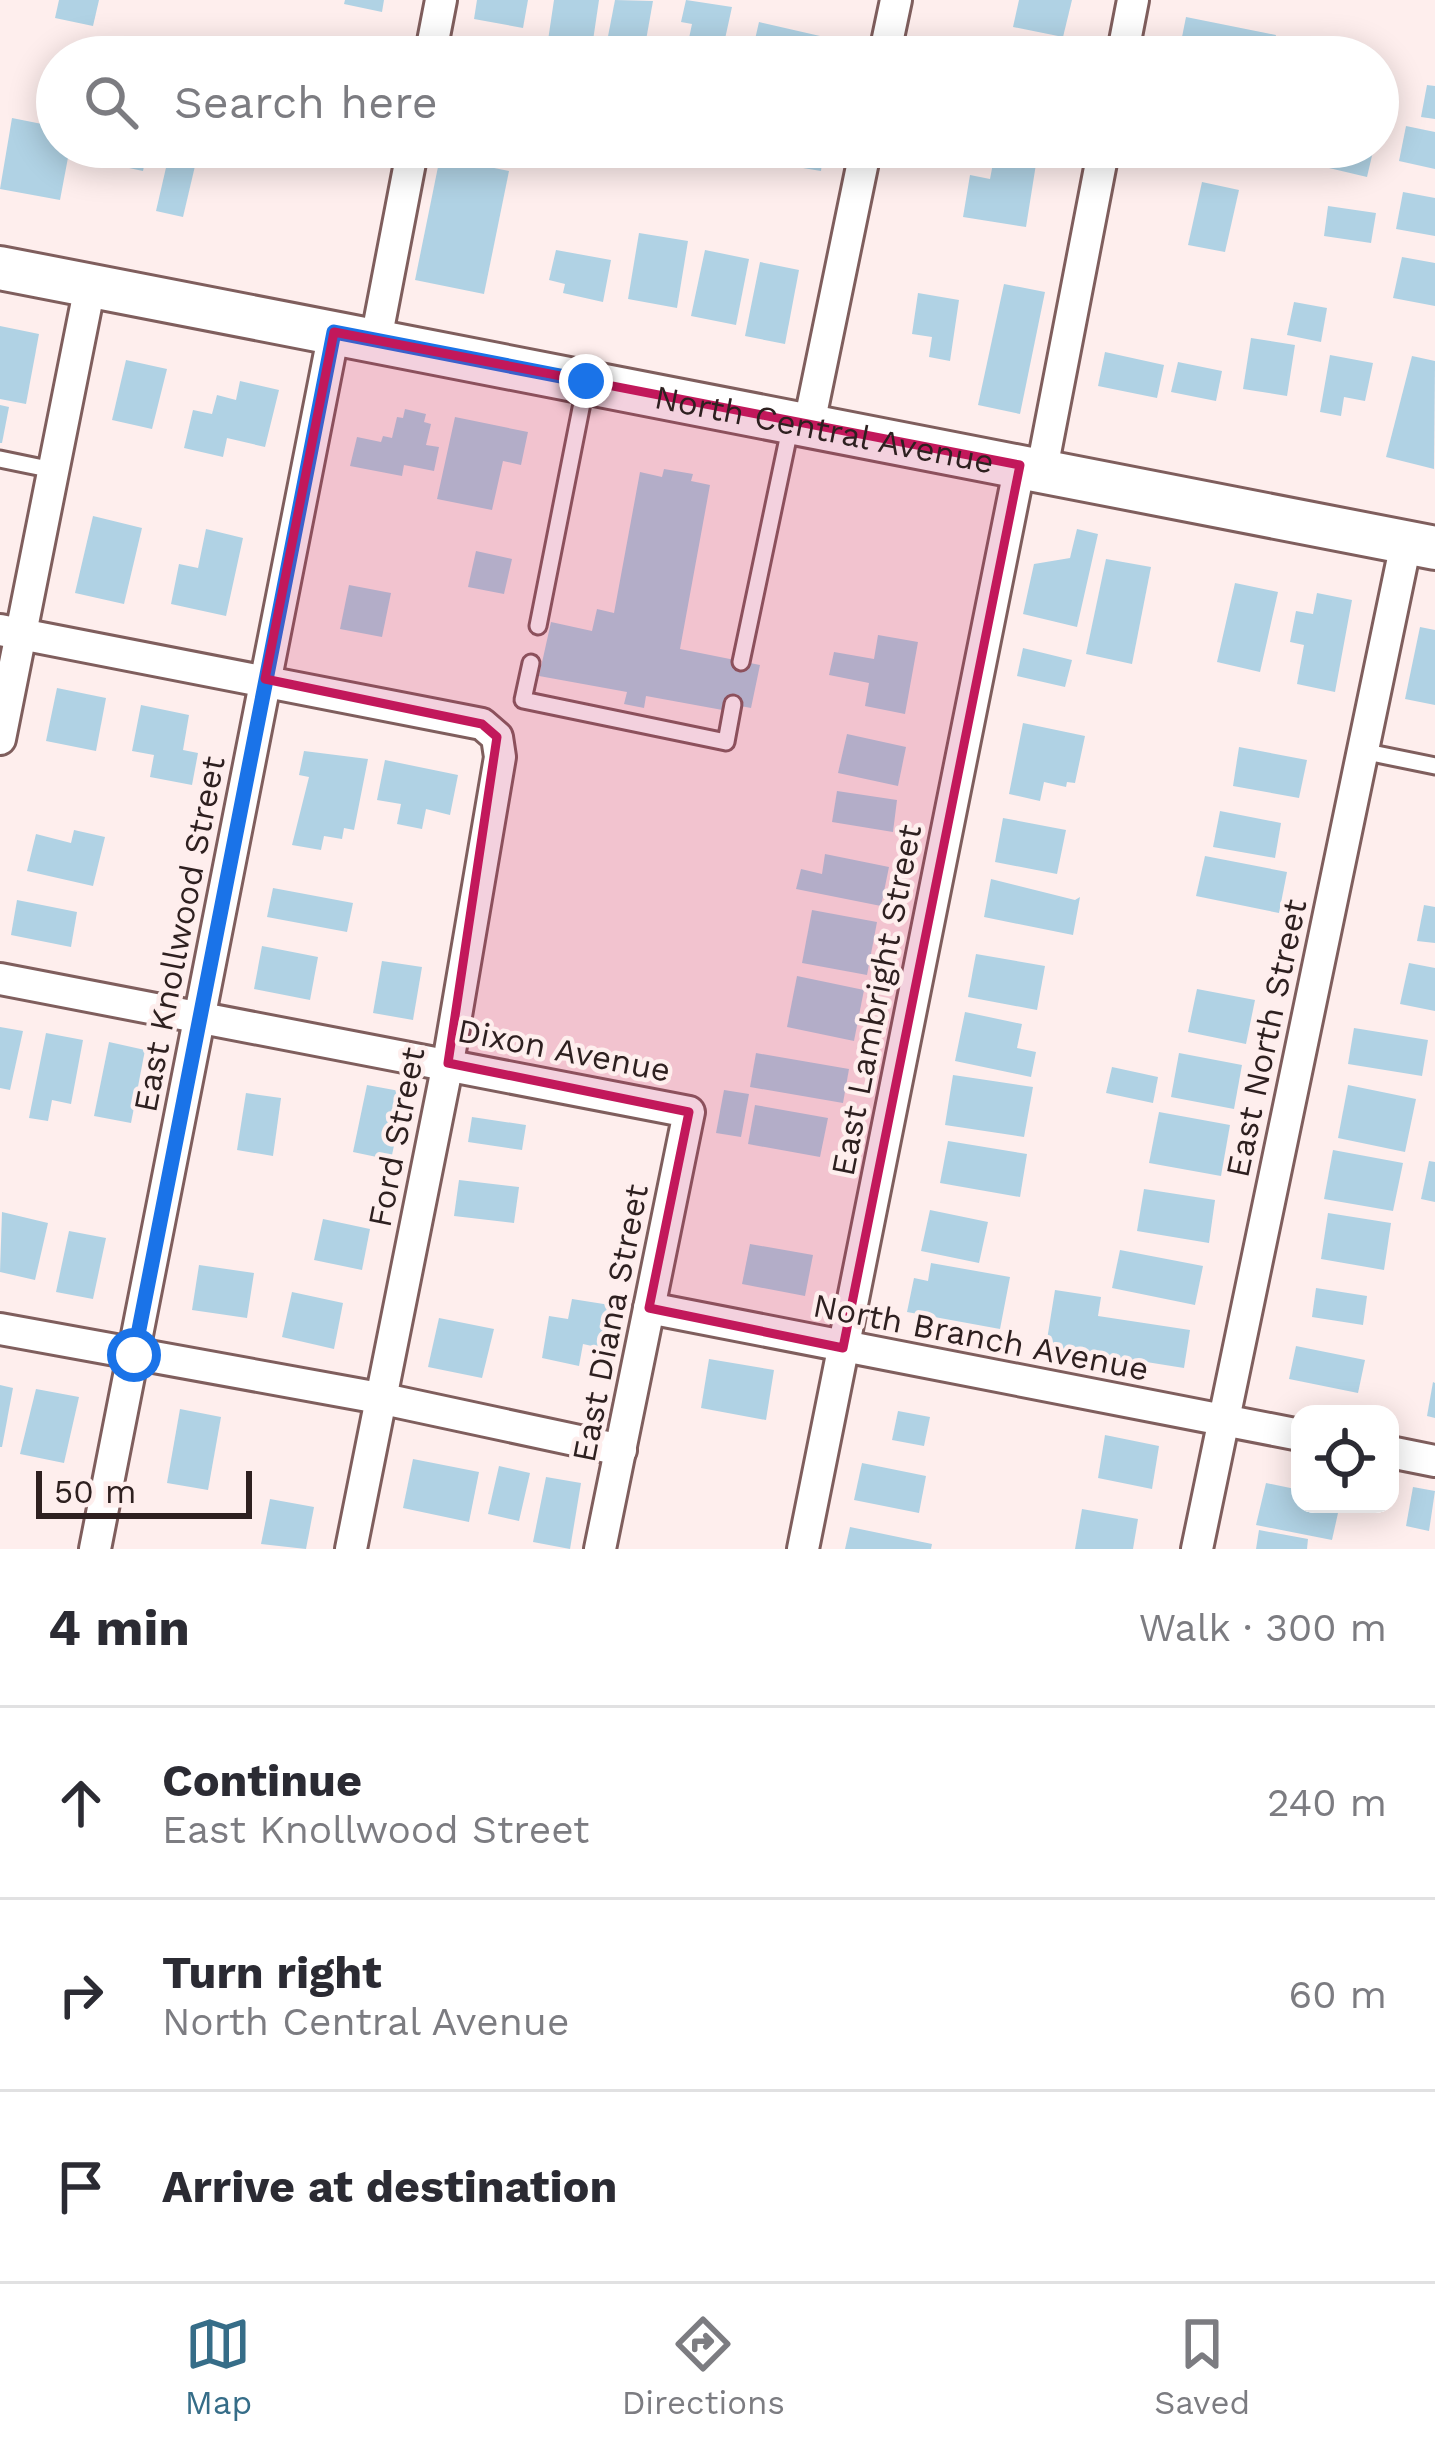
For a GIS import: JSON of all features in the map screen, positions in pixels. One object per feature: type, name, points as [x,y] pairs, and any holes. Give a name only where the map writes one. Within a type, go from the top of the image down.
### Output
[{"type":"street","points":[[434,36],[441,0]]},
{"type":"street","points":[[888,36],[896,0]]},
{"type":"street","points":[[1126,36],[1133,0]]},
{"type":"street","points":[[376,340],[409,168]]},
{"type":"street","points":[[800,423],[861,168]]},
{"type":"street","name":"East Lambright Street","points":[[803,1549],[1031,467],[1099,168]]},
{"type":"street","name":"North Central Avenue","points":[[0,268],[1420,545]]},
{"type":"street","points":[[0,739],[10,632],[53,470],[90,286]]},
{"type":"street","name":"East Knollwood Street","points":[[95,1549],[334,332]]},
{"type":"street","name":"East North Street","points":[[1197,1549],[1362,751],[1420,545]]},
{"type":"street","points":[[10,632],[265,679]]},
{"type":"street","name":"Ford Street","points":[[265,679],[482,724],[497,737],[500,757],[448,1064],[350,1549]]},
{"type":"street","name":"Dixon Avenue","points":[[0,979],[689,1112]]},
{"type":"street","name":"East Diana Street","points":[[600,1549],[689,1112]]},
{"type":"street","name":"North Branch Avenue","points":[[649,1307],[1291,1433]]},
{"type":"street","points":[[0,1329],[380,1398],[621,1450]]},
{"type":"street","points":[[1399,1454],[1435,1461]]},
{"type":"lane","points":[[538,626],[586,381]]},
{"type":"lane","points":[[741,662],[800,423]]},
{"type":"lane","points":[[0,459],[53,470]]},
{"type":"lane","points":[[531,663],[523,700],[726,742],[733,704]]},
{"type":"lane","points":[[1362,751],[1435,766]]},
{"type":"highlighted area","points":[[334,332],[1020,465],[843,1348],[649,1308],[689,1112],[448,1063],[497,737],[482,724],[265,679]]},
{"type":"building","points":[[59,0],[99,0],[93,26],[55,18]]},
{"type":"building","points":[[345,0],[384,0],[382,12],[344,4]]},
{"type":"building","points":[[477,0],[528,0],[523,28],[474,19]]},
{"type":"building","points":[[554,0],[599,0],[594,36],[549,36]]},
{"type":"building","points":[[615,0],[653,1],[647,36],[608,36]]},
{"type":"building","points":[[686,0],[732,7],[726,36],[689,36],[692,24],[681,22]]},
{"type":"building","points":[[1019,0],[1072,0],[1063,36],[1013,27]]},
{"type":"building","points":[[1186,17],[1276,35],[1276,36],[1182,36]]},
{"type":"building","points":[[759,22],[820,36],[756,36]]},
{"type":"building","points":[[1427,85],[1435,86],[1435,119],[1421,117]]},
{"type":"building","points":[[12,118],[36,123],[36,168],[66,168],[60,200],[0,189]]},
{"type":"building","points":[[1406,126],[1435,132],[1435,169],[1399,161]]},
{"type":"building","points":[[166,168],[195,168],[183,217],[156,211]]},
{"type":"building","points":[[438,168],[509,171],[484,294],[415,280]]},
{"type":"building","points":[[992,168],[1035,168],[1026,227],[963,217],[970,175],[990,179]]},
{"type":"building","points":[[1329,168],[1369,168],[1367,177]]},
{"type":"building","points":[[1202,182],[1239,190],[1225,252],[1188,245]]},
{"type":"building","points":[[1403,192],[1435,198],[1435,236],[1396,229]]},
{"type":"building","points":[[1328,206],[1376,213],[1371,243],[1324,236]]},
{"type":"building","points":[[639,233],[688,241],[677,308],[628,299]]},
{"type":"building","points":[[556,250],[611,260],[603,302],[563,293],[565,284],[549,280]]},
{"type":"building","points":[[705,250],[749,259],[736,325],[691,316]]},
{"type":"building","points":[[1402,257],[1435,263],[1435,306],[1393,298]]},
{"type":"building","points":[[760,262],[799,270],[785,344],[745,336]]},
{"type":"building","points":[[1004,284],[1045,292],[1020,414],[978,405]]},
{"type":"building","points":[[918,293],[959,300],[950,361],[929,357],[932,337],[912,334]]},
{"type":"building","points":[[1294,302],[1327,308],[1321,342],[1287,335]]},
{"type":"building","points":[[0,326],[39,334],[26,404],[0,399]]},
{"type":"building","points":[[1251,338],[1295,345],[1287,396],[1243,389]]},
{"type":"building","points":[[1105,352],[1164,365],[1157,398],[1098,386]]},
{"type":"building","points":[[1330,355],[1373,363],[1365,401],[1344,397],[1341,416],[1320,412]]},
{"type":"building","points":[[1412,356],[1435,361],[1434,469],[1386,457]]},
{"type":"building","points":[[126,360],[167,369],[152,429],[112,420]]},
{"type":"building","points":[[1178,362],[1222,371],[1216,401],[1171,392]]},
{"type":"building","points":[[240,381],[279,390],[265,447],[227,438],[223,457],[184,448],[193,410],[212,414],[217,395],[236,400]]},
{"type":"building","points":[[0,405],[9,407],[2,443],[0,443]]},
{"type":"building","points":[[405,409],[426,414],[424,422],[431,424],[426,445],[439,447],[434,471],[404,465],[402,476],[350,466],[357,437],[381,442],[383,436],[392,438],[397,417],[403,418]]},
{"type":"building","points":[[455,417],[528,432],[521,465],[503,461],[492,510],[437,499]]},
{"type":"building","points":[[664,469],[693,474],[691,481],[710,485],[680,649],[760,665],[751,708],[730,704],[728,711],[646,696],[644,708],[624,704],[627,692],[539,676],[551,622],[592,631],[597,609],[614,613],[640,472],[662,477]]},
{"type":"building","points":[[93,516],[142,528],[124,604],[75,593]]},
{"type":"building","points":[[206,529],[243,538],[226,616],[171,604],[179,564],[198,568]]},
{"type":"building","points":[[1077,529],[1098,534],[1077,627],[1023,614],[1034,564],[1070,558]]},
{"type":"building","points":[[476,551],[512,559],[504,594],[468,587]]},
{"type":"building","points":[[1106,559],[1151,567],[1132,664],[1086,654]]},
{"type":"building","points":[[1235,583],[1278,592],[1260,672],[1217,662]]},
{"type":"building","points":[[349,585],[391,593],[382,637],[340,629]]},
{"type":"building","points":[[1317,593],[1352,600],[1335,692],[1297,684],[1304,645],[1290,642],[1296,611],[1313,614]]},
{"type":"building","points":[[1420,627],[1435,630],[1435,705],[1405,699]]},
{"type":"building","points":[[878,635],[918,642],[905,714],[865,706],[869,683],[829,675],[834,652],[874,659]]},
{"type":"building","points":[[1023,648],[1072,660],[1065,687],[1017,676]]},
{"type":"building","points":[[57,688],[106,698],[96,751],[46,741]]},
{"type":"building","points":[[141,705],[189,715],[183,750],[198,753],[192,785],[150,777],[154,755],[132,751]]},
{"type":"building","points":[[1023,723],[1085,736],[1075,783],[1067,782],[1066,787],[1044,782],[1040,801],[1009,794]]},
{"type":"building","points":[[847,734],[906,747],[898,786],[838,773]]},
{"type":"building","points":[[1239,747],[1307,760],[1299,798],[1233,786]]},
{"type":"building","points":[[304,751],[368,759],[354,830],[344,828],[342,839],[324,836],[321,850],[292,845],[309,777],[299,775]]},
{"type":"building","points":[[385,760],[458,775],[450,815],[426,809],[422,829],[397,824],[401,804],[377,800]]},
{"type":"building","points":[[837,791],[897,800],[893,832],[832,822]]},
{"type":"building","points":[[1220,811],[1281,823],[1275,858],[1213,847]]},
{"type":"building","points":[[1003,818],[1066,830],[1057,874],[995,862]]},
{"type":"building","points":[[74,830],[105,837],[93,886],[27,871],[36,834],[71,843]]},
{"type":"building","points":[[825,854],[889,867],[881,906],[796,889],[801,869],[822,874]]},
{"type":"building","points":[[1205,856],[1287,872],[1279,913],[1196,896]]},
{"type":"building","points":[[991,879],[1075,900],[1080,897],[1073,935],[984,917]]},
{"type":"building","points":[[273,888],[353,903],[347,932],[267,917]]},
{"type":"building","points":[[17,900],[77,912],[71,947],[11,935]]},
{"type":"building","points":[[1424,905],[1435,907],[1435,943],[1417,941]]},
{"type":"building","points":[[812,910],[877,922],[867,975],[802,963]]},
{"type":"building","points":[[262,946],[318,957],[310,1000],[254,989]]},
{"type":"building","points":[[976,954],[1045,966],[1037,1010],[968,997]]},
{"type":"building","points":[[382,961],[422,967],[413,1020],[373,1013]]},
{"type":"building","points":[[1409,963],[1435,968],[1435,1011],[1400,1004]]},
{"type":"building","points":[[797,976],[864,990],[854,1041],[787,1027]]},
{"type":"building","points":[[1197,989],[1255,1000],[1246,1044],[1188,1032]]},
{"type":"building","points":[[965,1012],[1022,1024],[1017,1048],[1036,1052],[1031,1077],[955,1061]]},
{"type":"building","points":[[0,1027],[23,1031],[10,1090],[0,1088]]},
{"type":"building","points":[[1354,1028],[1428,1040],[1422,1076],[1348,1064]]},
{"type":"building","points":[[46,1033],[83,1040],[71,1104],[52,1100],[48,1121],[29,1118]]},
{"type":"building","points":[[109,1042],[145,1050],[131,1123],[94,1116]]},
{"type":"building","points":[[756,1053],[849,1069],[843,1103],[750,1087]]},
{"type":"building","points":[[1179,1053],[1242,1065],[1234,1109],[1171,1097]]},
{"type":"building","points":[[1112,1067],[1158,1077],[1153,1103],[1106,1093]]},
{"type":"building","points":[[953,1075],[1033,1087],[1024,1137],[945,1125]]},
{"type":"building","points":[[367,1085],[405,1092],[391,1160],[353,1152]]},
{"type":"building","points":[[1348,1085],[1416,1099],[1405,1152],[1338,1138]]},
{"type":"building","points":[[724,1090],[749,1094],[741,1137],[716,1133]]},
{"type":"building","points":[[246,1093],[281,1098],[273,1156],[237,1150]]},
{"type":"building","points":[[755,1105],[828,1118],[820,1157],[748,1144]]},
{"type":"building","points":[[1159,1112],[1230,1125],[1221,1176],[1149,1163]]},
{"type":"building","points":[[472,1117],[526,1125],[522,1150],[468,1142]]},
{"type":"building","points":[[948,1141],[1027,1154],[1020,1197],[940,1183]]},
{"type":"building","points":[[1333,1150],[1403,1163],[1393,1211],[1324,1199]]},
{"type":"building","points":[[1429,1161],[1435,1162],[1435,1202],[1421,1199]]},
{"type":"building","points":[[459,1180],[519,1187],[514,1223],[454,1216]]},
{"type":"building","points":[[1144,1189],[1215,1200],[1209,1243],[1137,1231]]},
{"type":"building","points":[[930,1210],[988,1222],[979,1263],[921,1251]]},
{"type":"building","points":[[2,1212],[48,1223],[35,1280],[0,1272]]},
{"type":"building","points":[[1328,1213],[1391,1223],[1384,1270],[1321,1259]]},
{"type":"building","points":[[323,1219],[370,1229],[362,1270],[314,1260]]},
{"type":"building","points":[[69,1231],[106,1238],[93,1299],[56,1292]]},
{"type":"building","points":[[750,1244],[813,1255],[805,1296],[742,1284]]},
{"type":"building","points":[[1120,1250],[1203,1266],[1195,1305],[1112,1288]]},
{"type":"building","points":[[931,1263],[1010,1277],[1000,1329],[907,1312],[914,1278],[928,1281]]},
{"type":"building","points":[[199,1265],[254,1273],[247,1318],[192,1310]]},
{"type":"building","points":[[1316,1288],[1367,1296],[1363,1325],[1312,1317]]},
{"type":"building","points":[[1055,1290],[1101,1297],[1098,1316],[1190,1330],[1184,1368],[1046,1346]]},
{"type":"building","points":[[292,1292],[343,1303],[334,1349],[282,1337]]},
{"type":"building","points":[[572,1299],[610,1305],[601,1348],[583,1344],[579,1366],[542,1358],[549,1316],[568,1319]]},
{"type":"building","points":[[439,1318],[494,1329],[482,1378],[428,1367]]},
{"type":"building","points":[[1296,1346],[1365,1360],[1358,1393],[1289,1379]]},
{"type":"building","points":[[709,1359],[774,1370],[766,1420],[701,1408]]},
{"type":"building","points":[[1435,1383],[1435,1418],[1427,1416]]},
{"type":"building","points":[[0,1385],[13,1388],[2,1447],[0,1447]]},
{"type":"building","points":[[36,1389],[79,1397],[64,1463],[20,1454]]},
{"type":"building","points":[[180,1409],[221,1417],[208,1490],[167,1483]]},
{"type":"building","points":[[898,1411],[930,1417],[924,1446],[892,1440]]},
{"type":"building","points":[[1105,1435],[1159,1446],[1152,1489],[1098,1478]]},
{"type":"building","points":[[413,1459],[479,1472],[469,1522],[403,1508]]},
{"type":"building","points":[[862,1463],[926,1476],[919,1513],[854,1500]]},
{"type":"building","points":[[499,1466],[530,1473],[519,1521],[488,1514]]},
{"type":"building","points":[[546,1477],[581,1483],[570,1549],[533,1542]]},
{"type":"building","points":[[1266,1483],[1291,1488],[1291,1513],[1338,1513],[1332,1540],[1256,1525]]},
{"type":"building","points":[[1413,1487],[1435,1491],[1429,1531],[1406,1526]]},
{"type":"building","points":[[270,1499],[314,1507],[306,1549],[261,1544]]},
{"type":"building","points":[[1082,1509],[1138,1519],[1133,1549],[1075,1549]]},
{"type":"building","points":[[850,1527],[932,1544],[931,1549],[845,1549]]},
{"type":"building","points":[[1259,1530],[1308,1539],[1307,1549],[1256,1549]]},
{"type":"route","points":[[134,1355],[334,332],[586,381]]}]
